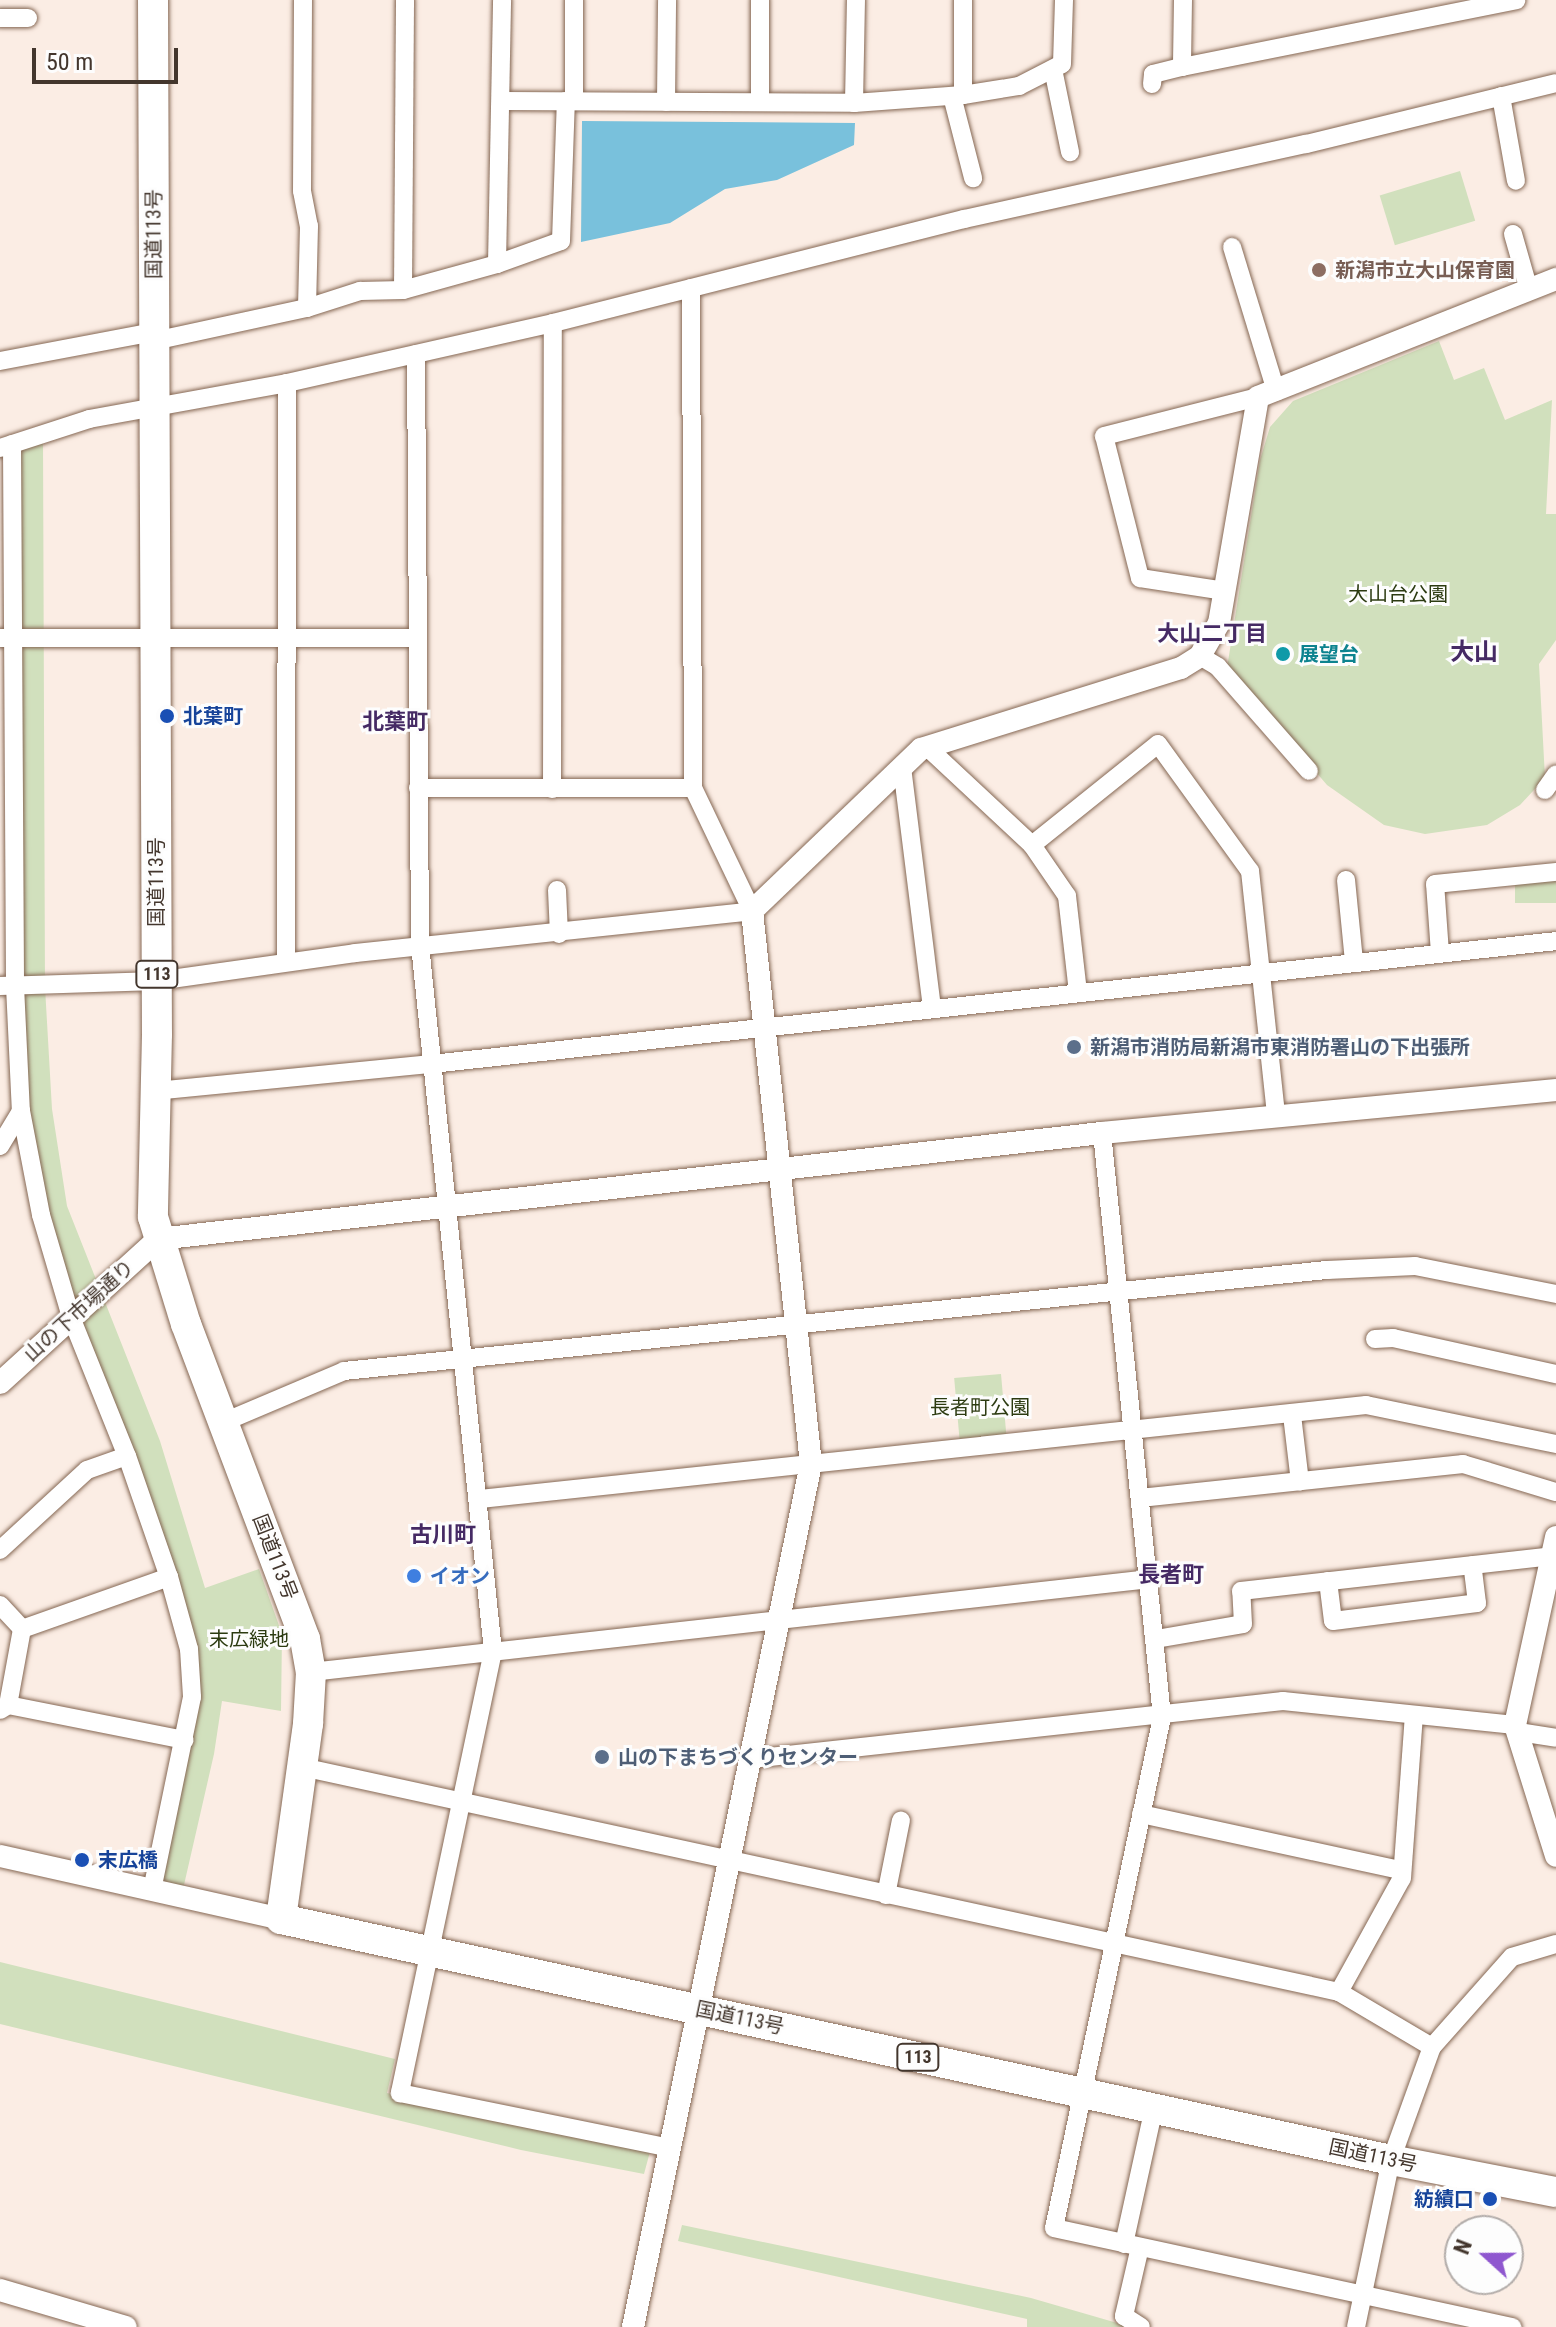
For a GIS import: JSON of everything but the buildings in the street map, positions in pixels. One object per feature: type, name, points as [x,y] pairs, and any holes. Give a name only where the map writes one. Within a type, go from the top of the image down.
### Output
[{"type":"highway","name":"国道113号","points":[[153,0],[157,637],[153,1217],[158,1239],[305,1639],[311,1672],[302,1767],[281,1919],[1391,2160],[1556,2192]]},
{"type":"street","points":[[303,0],[302,191],[309,226],[307,308]]},
{"type":"street","points":[[403,290],[405,0]]},
{"type":"street","points":[[497,264],[502,0]]},
{"type":"street","points":[[0,361],[307,308],[360,291],[403,290],[497,264],[561,241],[574,0]]},
{"type":"street","points":[[666,102],[667,0]]},
{"type":"street","points":[[760,0],[760,102]]},
{"type":"street","points":[[854,103],[856,0]]},
{"type":"street","points":[[963,0],[958,96],[973,178]]},
{"type":"street","points":[[502,101],[854,103],[958,96],[1019,86],[1062,64],[1064,0]]},
{"type":"street","points":[[1182,67],[1183,0]]},
{"type":"street","points":[[1152,84],[1153,74],[1182,67],[1516,0]]},
{"type":"street","points":[[0,18],[28,18]]},
{"type":"street","points":[[1053,69],[1070,152]]},
{"type":"street","points":[[152,1891],[192,1697],[189,1649],[169,1577],[127,1456],[71,1317],[41,1215],[21,1111],[7,986],[6,446],[89,419],[287,383],[553,323],[964,219],[1306,144],[1556,83]]},
{"type":"street","points":[[1501,96],[1516,181]]},
{"type":"street","points":[[1513,234],[1529,290]]},
{"type":"street","points":[[7,986],[157,981],[420,945],[559,934],[752,911],[902,767],[927,747],[1181,668],[1200,656],[1219,623],[1267,394],[1232,247]]},
{"type":"street","points":[[1225,591],[1140,578],[1104,436],[1267,394],[1556,279]]},
{"type":"street","points":[[633,2327],[811,1464],[799,1327],[752,911],[693,788],[691,288]]},
{"type":"street","points":[[552,789],[553,323]]},
{"type":"street","points":[[416,354],[420,945],[480,1499],[493,1651],[400,2093],[671,2148]]},
{"type":"street","points":[[286,961],[287,383]]},
{"type":"street","points":[[7,638],[416,638]]},
{"type":"street","points":[[1200,656],[1218,667],[1309,771]]},
{"type":"street","points":[[1032,845],[1158,744],[1250,871],[1276,1116]]},
{"type":"street","points":[[927,747],[1032,845],[1067,896],[1078,992]]},
{"type":"street","points":[[902,767],[932,1007]]},
{"type":"street","points":[[1545,790],[1556,774]]},
{"type":"street","points":[[418,788],[693,788]]},
{"type":"street","points":[[1440,953],[1435,884],[1556,872]]},
{"type":"street","points":[[1346,880],[1354,962]]},
{"type":"street","points":[[557,890],[559,934]]},
{"type":"street","points":[[155,1091],[431,1064],[1556,941]]},
{"type":"street","points":[[158,1239],[1102,1133],[1556,1090]]},
{"type":"street","points":[[0,1146],[21,1111]]},
{"type":"street","points":[[1102,1133],[1162,1717],[1054,2228],[1512,2327]]},
{"type":"street","name":"山の下市場通り","points":[[0,1383],[158,1239]]},
{"type":"street","points":[[224,1422],[344,1371],[799,1327],[1327,1270],[1415,1266],[1556,1294]]},
{"type":"street","points":[[1375,1339],[1393,1338],[1556,1374]]},
{"type":"street","points":[[480,1499],[1366,1405],[1556,1444]]},
{"type":"street","points":[[1292,1415],[1300,1482]]},
{"type":"street","points":[[0,1550],[87,1470],[127,1456]]},
{"type":"street","points":[[1140,1498],[1463,1464],[1556,1492]]},
{"type":"street","points":[[1156,1639],[1243,1624],[1241,1591],[1472,1565],[1554,1546],[1517,1728],[1556,1856]]},
{"type":"street","points":[[1328,1581],[1333,1621],[1477,1603],[1472,1565]]},
{"type":"street","points":[[22,1629],[169,1577]]},
{"type":"street","points":[[311,1672],[780,1617],[1150,1579]]},
{"type":"street","points":[[0,1605],[22,1629]]},
{"type":"street","points":[[22,1629],[2,1708],[185,1740]]},
{"type":"street","points":[[751,1759],[1162,1717],[1215,1706],[1283,1701],[1517,1728],[1556,1738]]},
{"type":"street","points":[[1339,1992],[1402,1878],[1414,1716]]},
{"type":"street","points":[[302,1767],[1339,1992],[1432,2047]]},
{"type":"street","points":[[1141,1814],[1401,1870]]},
{"type":"street","points":[[886,1895],[901,1820]]},
{"type":"street","points":[[0,1856],[281,1919]]},
{"type":"street","points":[[1356,2327],[1391,2160],[1432,2047],[1512,1957],[1556,1944]]},
{"type":"street","points":[[1141,2327],[1124,2316],[1154,2108]]},
{"type":"street","points":[[0,2290],[126,2327]]},
{"type":"green space","points":[[1460,171],[1475,221],[1395,245],[1380,196]]},
{"type":"green space","name":"大山台公園","points":[[1439,341],[1454,380],[1484,368],[1505,420],[1552,400],[1546,514],[1556,514],[1556,640],[1539,664],[1545,778],[1520,805],[1487,825],[1425,834],[1384,825],[1327,785],[1227,668],[1260,460],[1270,427],[1293,401]]},
{"type":"green space","name":"末広緑地","points":[[43,439],[45,987],[52,1109],[67,1206],[160,1441],[205,1588],[259,1569],[282,1634],[281,1711],[222,1701],[214,1754],[181,1898],[152,1891],[185,1740],[189,1649],[71,1317],[21,1111],[12,444]]},
{"type":"green space","points":[[1515,879],[1556,879],[1556,903],[1515,903]]},
{"type":"green space","name":"長者町公園","points":[[1001,1374],[1006,1435],[959,1439],[954,1378]]},
{"type":"green space","points":[[0,1962],[395,2059],[387,2093],[651,2148],[644,2174],[521,2150],[0,2024]]},
{"type":"green space","points":[[682,2225],[1031,2298],[1131,2327],[1027,2327],[1027,2319],[678,2241]]},
{"type":"water","points":[[582,121],[855,123],[854,145],[777,180],[725,189],[670,223],[581,242]]},
{"type":"place","name":"新潟市立大山保育園","points":[[1319,270]]},
{"type":"place","name":"展望台","points":[[1283,654]]},
{"type":"place","name":"北葉町","points":[[167,716]]},
{"type":"place","name":"新潟市消防局新潟市東消防署山の下出張所","points":[[1074,1047]]},
{"type":"place","name":"イオン","points":[[414,1576]]},
{"type":"place","name":"山の下まちづくりセンター","points":[[602,1757]]},
{"type":"place","name":"末広橋","points":[[82,1860]]},
{"type":"place","name":"紡績口","points":[[1490,2199]]},
{"type":"district","name":"大山二丁目","points":[[1212,634]]},
{"type":"district","name":"大山","points":[[1474,653]]},
{"type":"district","name":"北葉町","points":[[395,722]]},
{"type":"district","name":"古川町","points":[[443,1535]]},
{"type":"district","name":"長者町","points":[[1171,1575]]}]
